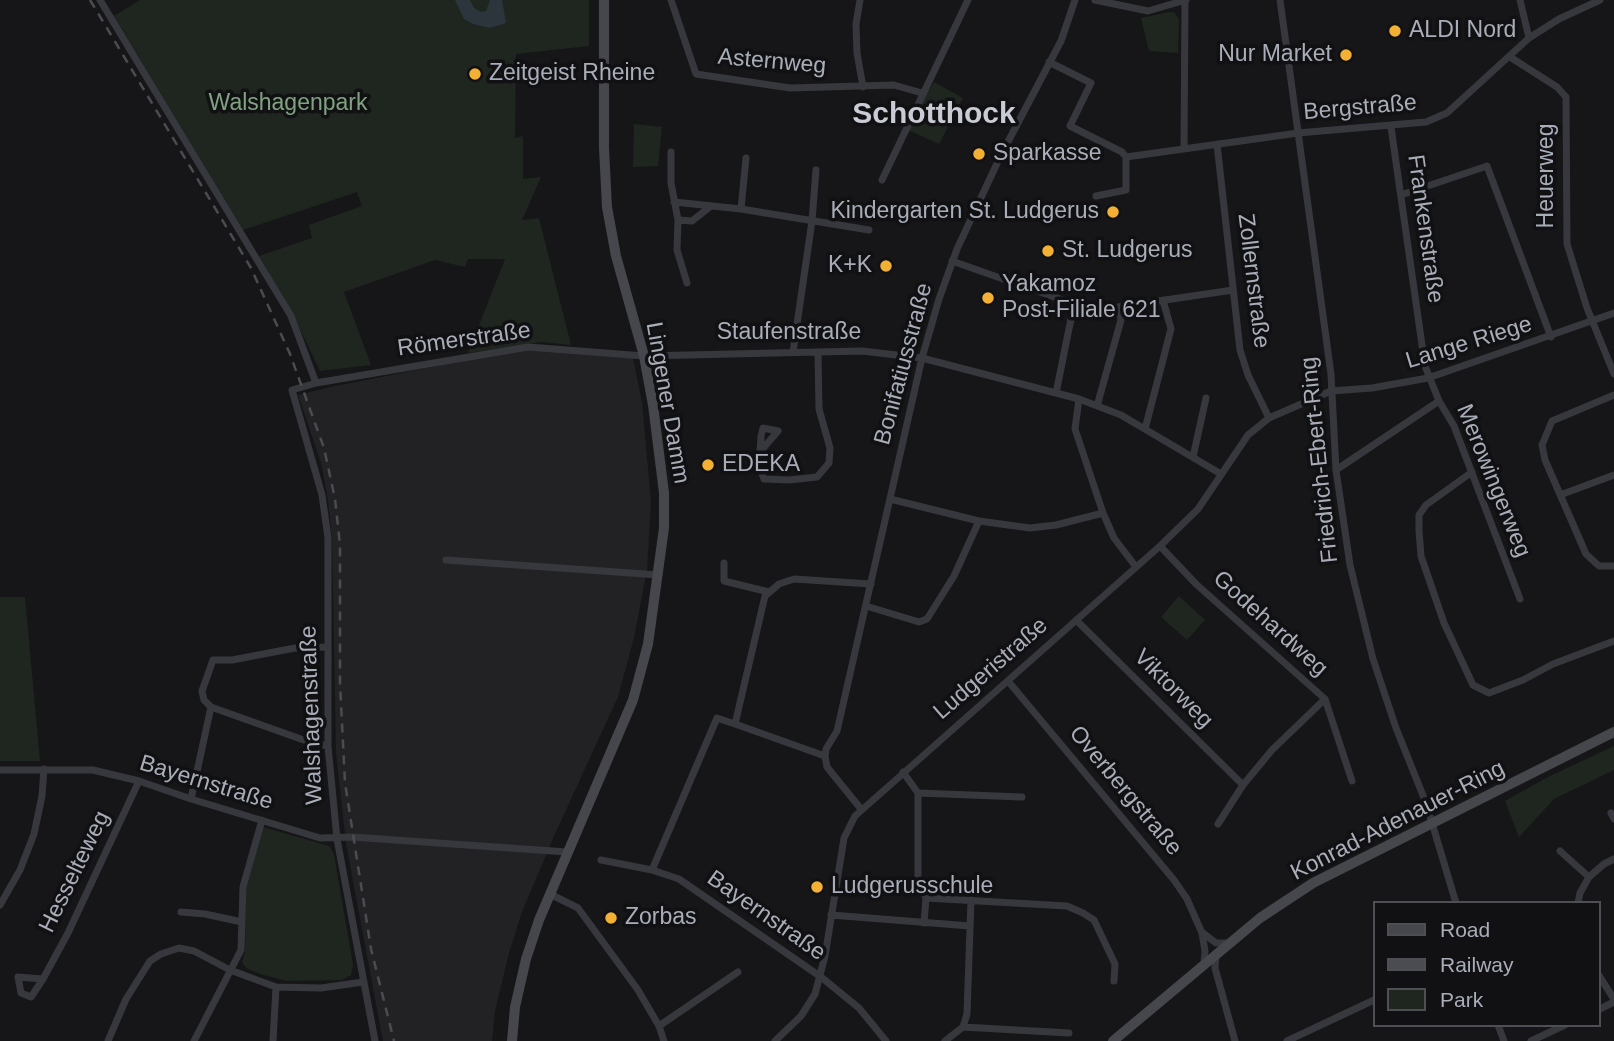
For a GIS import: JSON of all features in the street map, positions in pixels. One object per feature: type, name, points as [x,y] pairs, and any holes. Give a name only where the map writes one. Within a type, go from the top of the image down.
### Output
[{"type":"main road","name":"Lingener Damm","points":[[512,1041],[515,1007],[526,959],[567,852],[633,699],[648,643],[664,528],[660,447],[644,356],[616,256],[607,207],[604,148],[604,0]]},
{"type":"main road","name":"Konrad-Adenauer-Ring","points":[[1113,1041],[1229,943],[1313,883],[1614,732]]},
{"type":"street","points":[[100,0],[291,316],[316,383]]},
{"type":"street","name":"Asternweg","points":[[671,0],[696,74],[790,88],[894,85],[922,93]]},
{"type":"street","points":[[860,0],[856,24],[857,53],[863,87]]},
{"type":"street","points":[[882,180],[968,0]]},
{"type":"street","name":"Bonifatiusstraße","points":[[825,756],[826,749],[837,731],[922,358],[953,261],[983,190],[1061,41],[1075,0]]},
{"type":"street","points":[[1095,0],[1148,10],[1185,0],[1184,148]]},
{"type":"street","name":"Friedrich-Ebert-Ring","points":[[1280,0],[1331,374],[1336,470],[1350,565],[1371,653],[1396,728],[1426,803],[1455,901]]},
{"type":"street","points":[[1520,0],[1529,38]]},
{"type":"street","name":"Bergstraße","points":[[1126,157],[1298,133],[1426,122],[1447,113],[1529,38],[1559,19],[1600,0]]},
{"type":"street","name":"Heuerweg","points":[[1510,57],[1558,87],[1566,97],[1567,244],[1593,321]]},
{"type":"street","points":[[1049,62],[1091,83],[1070,126],[1122,152],[1126,157],[1126,190],[1096,195]]},
{"type":"street","name":"Frankenstraße","points":[[1391,127],[1428,378]]},
{"type":"street","name":"Zollernstraße","points":[[1217,144],[1240,350],[1248,375],[1269,418]]},
{"type":"street","points":[[671,152],[671,183],[678,220],[677,250],[687,283]]},
{"type":"street","points":[[741,209],[746,158]]},
{"type":"street","points":[[1401,195],[1488,166],[1551,337]]},
{"type":"street","points":[[793,352],[812,221],[816,170]]},
{"type":"street","points":[[674,202],[741,209],[869,230]]},
{"type":"street","points":[[678,220],[692,222],[710,206]]},
{"type":"street","points":[[953,261],[1074,304],[1111,308],[1233,290]]},
{"type":"street","points":[[1145,429],[1171,329],[1163,300]]},
{"type":"street","points":[[1056,393],[1074,304]]},
{"type":"street","points":[[1097,406],[1121,320],[1119,307]]},
{"type":"street","name":"Lange Riege","points":[[1331,391],[1372,388],[1428,378],[1614,313]]},
{"type":"street","points":[[1593,321],[1614,374]]},
{"type":"street","name":"Römerstraße","points":[[292,390],[316,383],[528,347],[644,356]]},
{"type":"street","name":"Staufenstraße","points":[[644,356],[862,351],[922,358],[1056,393],[1121,415],[1221,474]]},
{"type":"street","points":[[760,452],[760,468],[764,478],[789,480],[817,477],[829,463],[830,447],[819,409],[818,352]]},
{"type":"street","name":"Merowingerweg","points":[[1428,378],[1451,419],[1520,600]]},
{"type":"street","name":"Walshagenstraße","points":[[292,390],[322,495],[328,538],[328,746],[337,839],[375,1041]]},
{"type":"street","name":"Ludgeristraße","points":[[775,1041],[809,1006],[821,977],[849,823],[861,809],[1160,546],[1198,509],[1248,435],[1269,418],[1331,391]]},
{"type":"street","points":[[1614,395],[1563,414],[1552,421],[1542,445],[1545,460],[1586,554],[1591,562],[1599,566],[1614,566]]},
{"type":"street","points":[[1192,457],[1206,398]]},
{"type":"street","points":[[1079,400],[1075,429],[1103,513],[1114,538],[1136,567]]},
{"type":"street","points":[[1336,470],[1439,401]]},
{"type":"street","points":[[1472,472],[1426,505],[1419,515],[1419,531],[1421,556],[1444,623],[1473,685],[1489,693],[1523,680],[1553,664],[1614,641]]},
{"type":"street","points":[[1560,495],[1614,475]]},
{"type":"street","points":[[890,499],[979,521],[1030,528],[1056,526],[1103,513]]},
{"type":"street","points":[[866,606],[919,622],[927,619],[954,576],[979,521]]},
{"type":"street","name":"Godehardweg","points":[[1160,546],[1195,584],[1325,698],[1352,781]]},
{"type":"street","points":[[446,560],[659,575]]},
{"type":"street","points":[[724,563],[724,581],[769,592]]},
{"type":"street","points":[[735,724],[765,596],[779,584],[794,579],[871,584]]},
{"type":"street","name":"Viktorweg","points":[[1076,620],[1243,785]]},
{"type":"street","points":[[328,647],[295,648],[232,660],[213,660],[202,691],[204,700],[211,706],[312,743],[328,746]]},
{"type":"street","name":"Overbergstraße","points":[[1007,681],[1188,899],[1202,933],[1205,951],[1203,964]]},
{"type":"street","points":[[1218,824],[1243,785],[1272,750],[1325,698]]},
{"type":"street","points":[[191,799],[211,706]]},
{"type":"street","points":[[652,870],[717,718],[825,756],[827,767],[861,809]]},
{"type":"street","points":[[0,905],[20,870],[34,834],[42,796],[44,769]]},
{"type":"street","name":"Bayernstraße","points":[[0,770],[93,770],[139,781],[320,838],[352,837],[567,852]]},
{"type":"street","points":[[903,772],[918,793],[918,884],[926,898],[924,923]]},
{"type":"street","name":"Hesselteweg","points":[[44,979],[139,781]]},
{"type":"street","points":[[918,793],[1022,797]]},
{"type":"street","points":[[194,1041],[241,950],[243,887],[262,820]]},
{"type":"street","points":[[1560,851],[1589,877]]},
{"type":"street","points":[[1579,901],[1589,877],[1614,859]]},
{"type":"street","name":"Bayernstraße","points":[[601,860],[652,870],[679,879],[821,977],[859,1008],[886,1041]]},
{"type":"street","points":[[550,894],[578,908],[638,989],[659,1026],[664,1041]]},
{"type":"street","points":[[926,898],[1067,906],[1083,913],[1094,920],[1115,964],[1114,981]]},
{"type":"street","points":[[944,1041],[963,1027],[967,1014],[971,900]]},
{"type":"street","points":[[181,912],[242,922]]},
{"type":"street","points":[[831,915],[970,926]]},
{"type":"street","points":[[1202,933],[1216,943],[1229,943]]},
{"type":"street","points":[[108,1041],[126,999],[150,961],[179,948],[194,951],[230,970],[276,987],[321,988],[363,982]]},
{"type":"street","points":[[1216,954],[1217,979],[1235,1041]]},
{"type":"street","points":[[659,1026],[738,972]]},
{"type":"street","points":[[1194,972],[1207,973],[1217,979]]},
{"type":"street","points":[[1600,977],[1614,1001]]},
{"type":"street","points":[[273,1041],[276,987]]},
{"type":"street","points":[[1287,1041],[1372,1001]]},
{"type":"street","points":[[963,1027],[1069,1033]]},
{"type":"street","points":[[1531,1041],[1561,1027]]},
{"type":"shaded area","points":[[455,0],[470,0],[474,8],[481,12],[486,11],[490,0],[502,0],[506,23],[490,28],[473,24],[464,19]]},
{"type":"shaded area","points":[[528,348],[633,358],[642,402],[651,502],[647,570],[634,638],[618,697],[522,912],[495,1011],[492,1041],[383,1041],[346,844],[336,752],[332,538],[328,500],[321,463],[298,395]]},
{"type":"green space","name":"Walshagenpark","points":[[140,0],[589,0],[589,46],[516,54],[515,138],[523,136],[523,179],[541,177],[522,220],[539,218],[571,345],[541,342],[468,353],[505,259],[468,259],[465,267],[435,260],[344,292],[371,365],[320,371],[293,314],[259,256],[312,238],[309,225],[362,206],[357,192],[243,230],[114,16]]},
{"type":"green space","points":[[1174,12],[1179,19],[1178,53],[1149,51],[1141,18]]},
{"type":"green space","points":[[934,82],[963,98],[939,144],[908,130],[924,93]]},
{"type":"green space","points":[[634,124],[662,127],[658,166],[633,167]]},
{"type":"green space","points":[[1179,596],[1205,620],[1187,640],[1161,617]]},
{"type":"green space","points":[[0,597],[25,597],[40,761],[0,761]]},
{"type":"green space","points":[[1614,746],[1614,770],[1554,799],[1519,837],[1505,801]]},
{"type":"green space","points":[[1418,810],[1417,818],[1404,828],[1398,816]]},
{"type":"green space","points":[[263,827],[329,846],[334,854],[353,965],[351,975],[342,980],[287,981],[246,968],[242,962],[245,952],[246,890]]},
{"type":"railway","points":[[90,0],[251,268],[290,354],[324,448],[335,499],[340,545],[340,683],[345,783],[371,949],[394,1041]]},
{"type":"place","name":"ALDI Nord","points":[[1395,31]]},
{"type":"place","name":"Nur Market","points":[[1346,55]]},
{"type":"place","name":"Zeitgeist Rheine","points":[[475,74]]},
{"type":"place","name":"Sparkasse","points":[[979,154]]},
{"type":"place","name":"Kindergarten St. Ludgerus","points":[[1113,212]]},
{"type":"place","name":"St. Ludgerus","points":[[1048,251]]},
{"type":"place","name":"K+K","points":[[886,266]]},
{"type":"place","name":"Yakamoz Post-Filiale 621","points":[[988,298]]},
{"type":"place","name":"EDEKA","points":[[708,465]]},
{"type":"place","name":"Ludgerusschule","points":[[817,887]]},
{"type":"place","name":"Zorbas","points":[[611,918]]},
{"type":"district","name":"Schotthock","points":[[934,115]]}]
